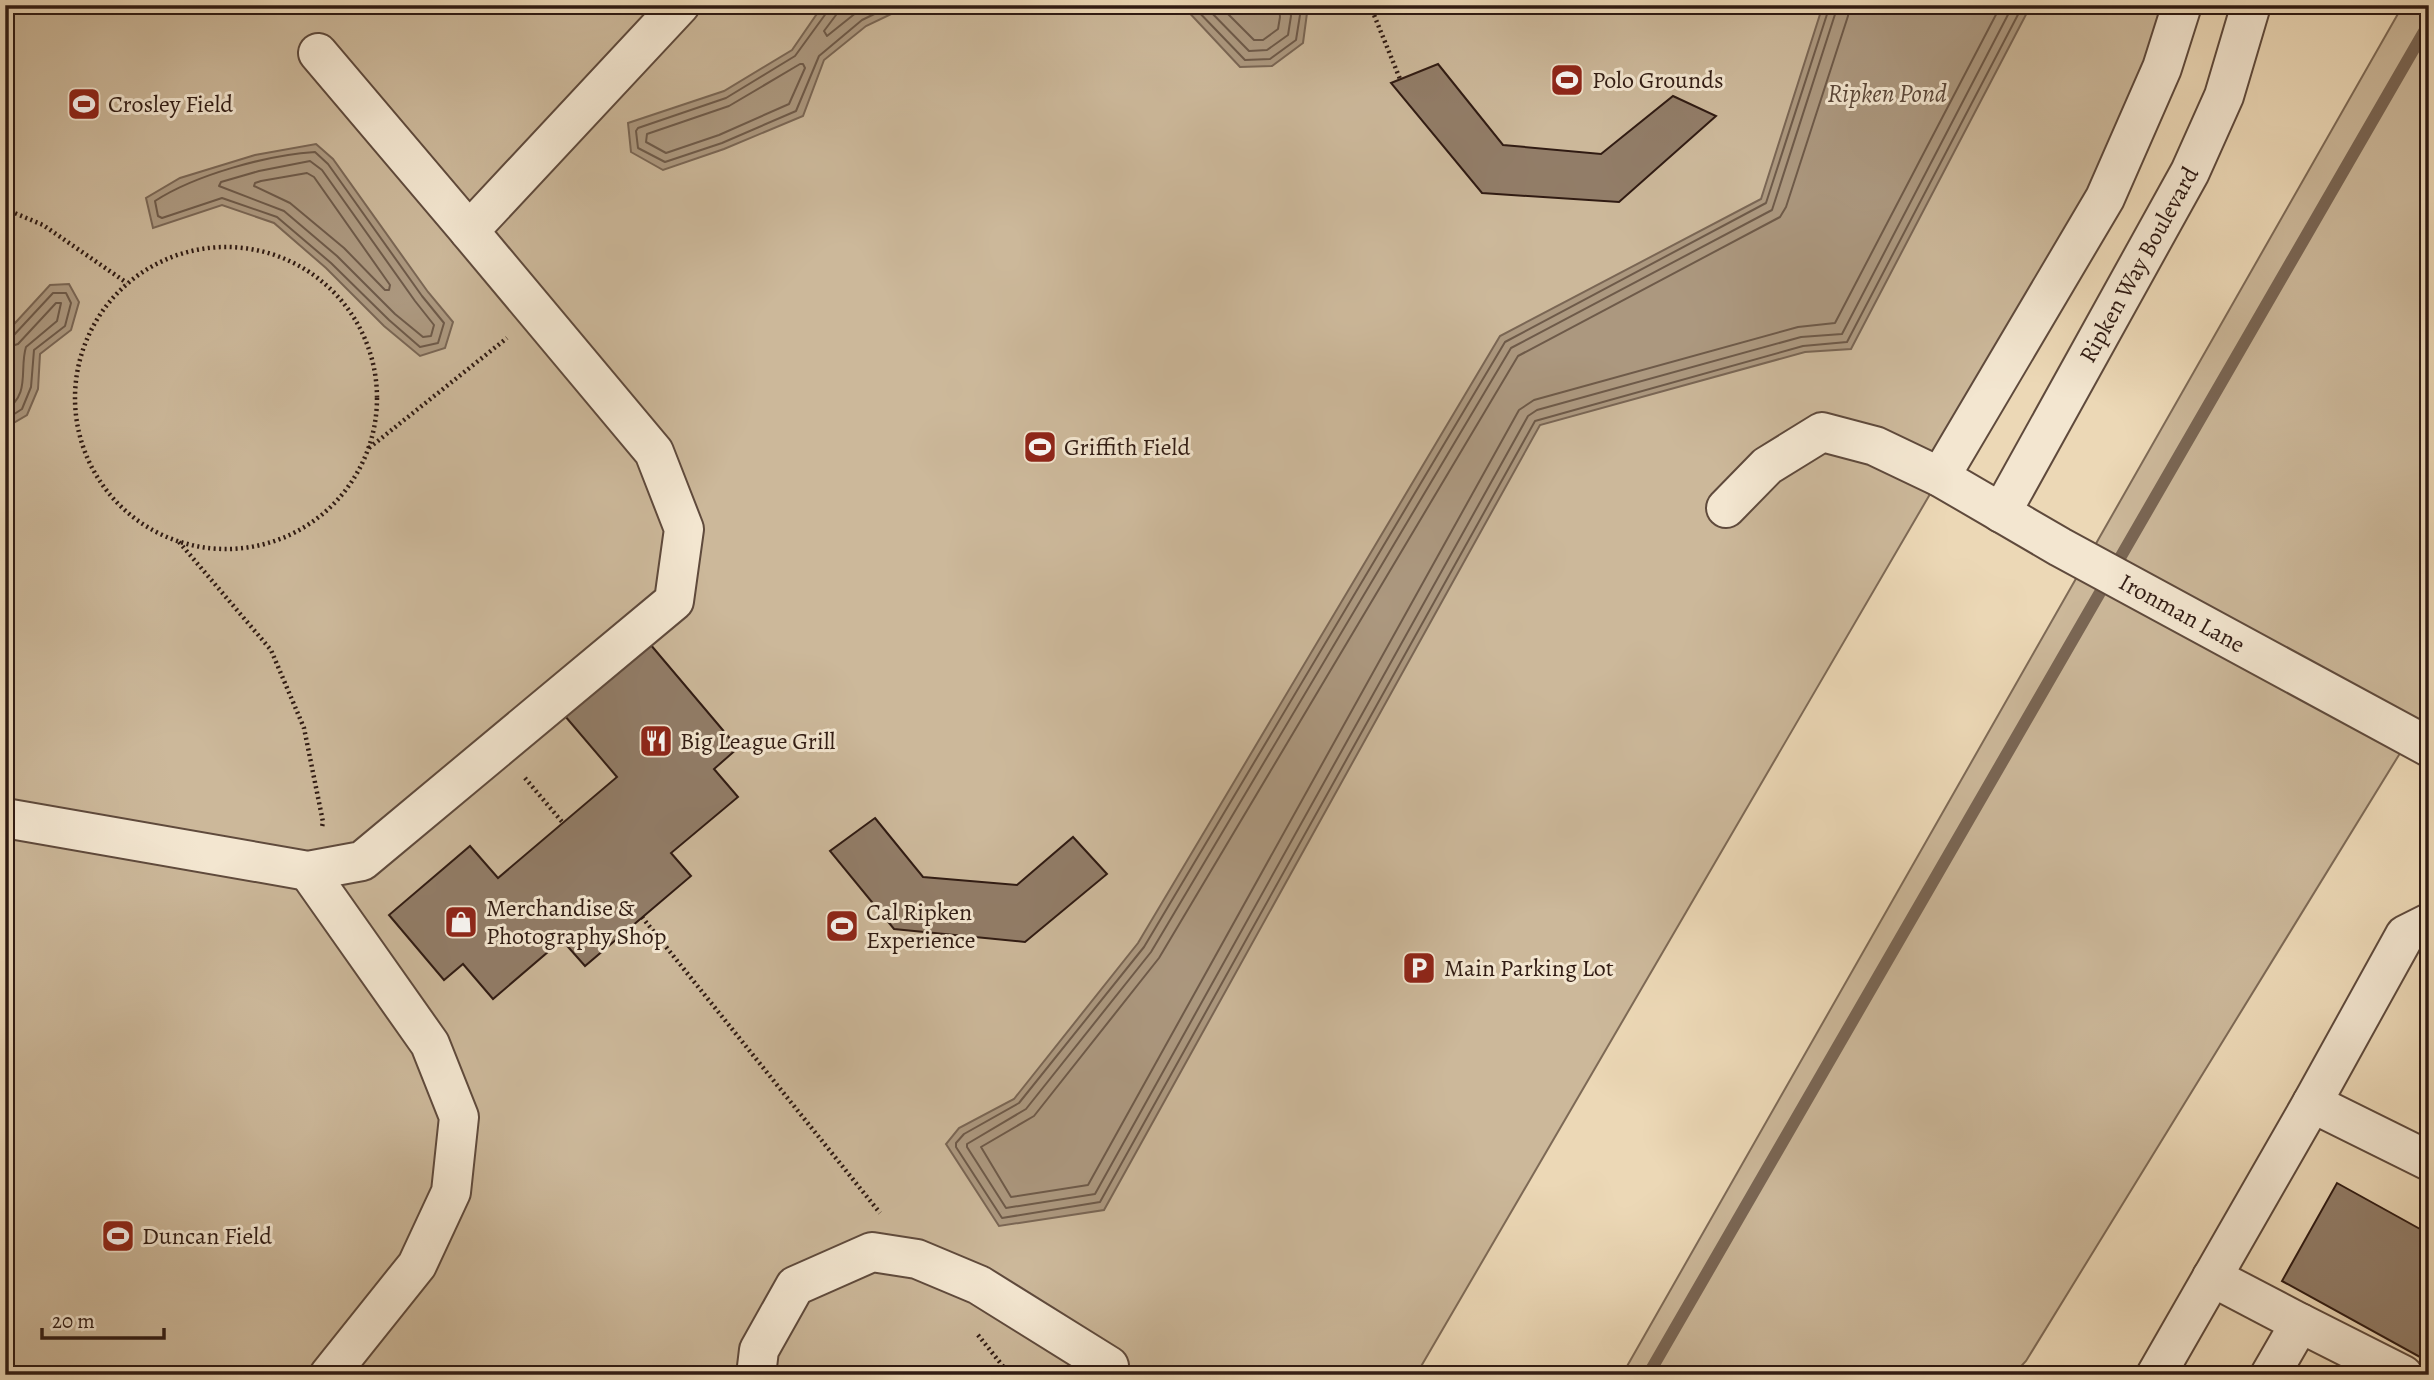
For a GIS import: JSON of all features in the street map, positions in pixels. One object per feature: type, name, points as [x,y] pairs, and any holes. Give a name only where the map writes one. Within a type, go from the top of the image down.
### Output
[{"type":"street","points":[[469,231],[680,5]]},
{"type":"street","points":[[1940,477],[2105,198],[2162,68],[2182,5]]},
{"type":"street","name":"Ripken Way Boulevard","points":[[2001,513],[2190,172],[2224,96],[2251,5]]},
{"type":"street","points":[[5,818],[308,871],[362,860],[674,601],[684,530],[654,452],[318,53]]},
{"type":"street","name":"Ironman Lane","points":[[1726,508],[1767,466],[1822,432],[1875,446],[1940,477],[2068,551],[2429,747]]},
{"type":"street","points":[[308,871],[430,1044],[459,1117],[451,1192],[417,1265],[329,1375]]},
{"type":"street","points":[[2156,1375],[2405,934],[2429,923]]},
{"type":"street","points":[[2312,1102],[2429,1161]]},
{"type":"street","points":[[756,1375],[759,1350],[795,1286],[872,1252],[917,1259],[979,1285],[1109,1366]]},
{"type":"street","points":[[2212,1278],[2403,1375]]},
{"type":"street","points":[[2270,1375],[2300,1323]]},
{"type":"path","points":[[1370,5],[1400,79]]},
{"type":"path","points":[[5,209],[43,225],[127,283]]},
{"type":"path","points":[[218,246],[267,251],[312,273],[348,307],[370,351],[378,399],[369,448],[346,492],[309,526],[262,546],[212,550],[178,542],[162,537],[120,509],[90,469],[74,421],[76,369],[94,322],[127,283],[169,257],[218,246]]},
{"type":"path","points":[[369,448],[538,313]]},
{"type":"path","points":[[178,542],[271,650],[304,728],[323,822],[308,871]]},
{"type":"path","points":[[499,747],[563,823]]},
{"type":"path","points":[[642,917],[917,1259]]},
{"type":"path","points":[[977,1333],[1010,1375]]},
{"type":"shaded area","name":"Cal Ripken Experience","points":[[5,5],[2182,5],[2162,68],[1940,477],[1416,1375],[5,1375]]},
{"type":"shaded area","points":[[2403,5],[2429,5],[2429,747],[2410,737],[2026,1361],[2013,1375],[1622,1375]]},
{"type":"water","points":[[823,5],[910,5],[866,26],[824,60],[803,116],[724,149],[663,170],[631,152],[628,123],[724,91],[792,50]]},
{"type":"water","points":[[1182,5],[1304,5],[1307,13],[1303,43],[1272,66],[1240,67]]},
{"type":"water","name":"Ripken Pond","points":[[1823,5],[2031,5],[1851,349],[1805,352],[1540,425],[1104,1210],[999,1226],[946,1144],[959,1128],[1014,1099],[1138,943],[1500,336],[1761,199]]},
{"type":"water","points":[[316,144],[333,159],[428,292],[453,322],[445,348],[420,356],[274,223],[222,205],[153,228],[146,198],[180,178],[255,155]]},
{"type":"water","points":[[69,284],[79,302],[71,330],[40,354],[38,389],[27,415],[5,428],[5,334],[50,285]]},
{"type":"building","points":[[1438,64],[1503,145],[1601,154],[1673,96],[1716,116],[1619,202],[1482,193],[1391,83]]},
{"type":"building","points":[[650,644],[738,748],[714,769],[738,797],[671,853],[691,876],[585,966],[562,940],[493,999],[463,964],[444,980],[389,915],[470,846],[498,878],[617,777],[565,716]]},
{"type":"building","points":[[875,818],[923,877],[1017,885],[1073,837],[1107,874],[1025,942],[894,929],[830,851]]},
{"type":"building","points":[[2337,1183],[2429,1234],[2429,1362],[2282,1281]]},
{"type":"waterway","points":[[1648,1375],[2429,23]]},
{"type":"place","name":"Polo Grounds","points":[[1567,80]]},
{"type":"place","name":"Crosley Field","points":[[84,104]]},
{"type":"place","name":"Griffith Field","points":[[1040,447]]},
{"type":"place","name":"Big League Grill","points":[[656,741]]},
{"type":"place","name":"Merchandise & Photography Shop","points":[[461,922]]},
{"type":"place","name":"Cal Ripken Experience","points":[[842,926]]},
{"type":"place","name":"Main Parking Lot","points":[[1419,968]]},
{"type":"place","name":"Duncan Field","points":[[118,1236]]}]
